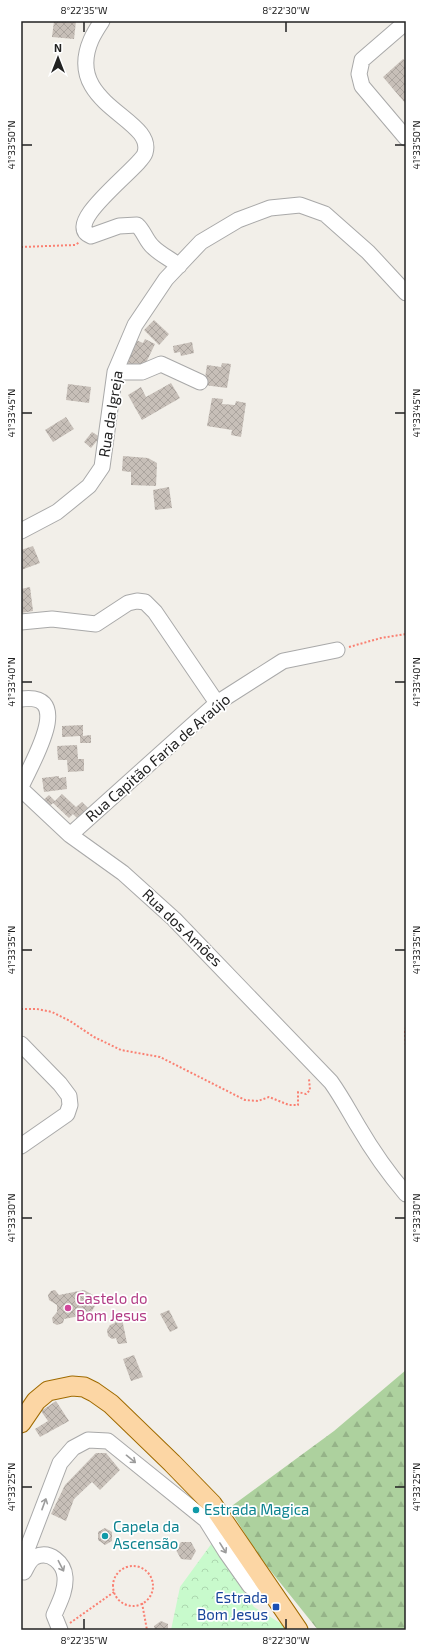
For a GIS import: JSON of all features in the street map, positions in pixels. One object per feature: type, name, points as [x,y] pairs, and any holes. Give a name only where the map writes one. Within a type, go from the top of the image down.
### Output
[{"type":"main road","points":[[21,1423],[36,1401],[48,1391],[72,1386],[84,1387],[111,1404],[212,1504],[298,1630]]},
{"type":"street","points":[[102,21],[91,40],[88,49],[87,57],[89,79],[99,98],[140,132],[145,147],[145,153],[141,160],[117,183],[86,218],[83,229],[87,234],[92,236],[119,226],[137,224],[151,246],[160,254],[172,259],[179,266]]},
{"type":"street","points":[[406,22],[362,60],[359,74],[362,86],[406,138]]},
{"type":"street","name":"Rua da Igreja","points":[[21,531],[57,512],[68,504],[89,486],[102,467],[115,372],[135,325],[166,279],[201,242],[238,220],[270,208],[300,205],[325,214],[368,252],[406,293]]},
{"type":"street","points":[[115,372],[142,372],[161,364],[200,382]]},
{"type":"street","points":[[21,622],[52,619],[84,624],[96,624],[128,603],[137,601],[145,602],[155,612],[217,703]]},
{"type":"street","name":"Rua Capitão Faria de Araújo","points":[[70,835],[217,703],[283,661],[337,650]]},
{"type":"street","points":[[21,699],[27,698],[38,700],[43,704],[48,714],[47,729],[21,788]]},
{"type":"street","name":"Rua dos Amões","points":[[21,788],[70,835],[123,873],[174,919],[318,1069],[342,1097],[377,1156],[406,1194]]},
{"type":"street","points":[[21,1044],[60,1084],[69,1096],[70,1105],[67,1114],[21,1146]]},
{"type":"street","points":[[21,1565],[60,1463],[74,1448],[88,1440],[108,1441],[206,1520],[250,1586],[261,1594],[273,1593]]},
{"type":"street","points":[[21,1572],[25,1571],[29,1563],[35,1557],[53,1557],[60,1562],[65,1576],[64,1591],[54,1616],[59,1629]]},
{"type":"path","points":[[21,247],[75,245],[92,236]]},
{"type":"path","points":[[337,650],[381,638],[406,634]]},
{"type":"path","points":[[21,1009],[37,1009],[52,1012],[70,1021],[94,1037],[138,1054],[160,1057],[245,1100],[258,1101],[269,1097],[289,1105],[298,1105],[298,1092],[306,1094],[310,1090],[309,1079],[318,1069]]},
{"type":"path","points":[[406,1027],[406,1047]]},
{"type":"path","points":[[129,1566],[140,1567],[149,1574],[153,1585],[150,1595],[142,1603],[137,1605],[126,1604],[117,1598],[114,1592],[113,1582],[119,1572],[129,1566]]},
{"type":"path","points":[[59,1629],[69,1624],[114,1592]]},
{"type":"path","points":[[142,1603],[147,1630]]},
{"type":"green space","points":[[406,1370],[406,1630],[318,1630],[258,1555],[229,1508],[334,1431]]},
{"type":"green space","points":[[212,1543],[254,1607],[285,1626],[288,1630],[171,1630],[180,1587]]},
{"type":"building","points":[[54,21],[76,21],[74,39],[52,37]]},
{"type":"building","points":[[403,59],[406,62],[406,104],[383,77]]},
{"type":"building","points":[[154,320],[169,334],[159,345],[144,330]]},
{"type":"building","points":[[145,339],[155,344],[143,369],[124,365],[136,340],[143,343]]},
{"type":"building","points":[[192,342],[194,353],[181,356],[180,352],[174,353],[173,346]]},
{"type":"building","points":[[222,363],[231,364],[227,388],[204,385],[207,365],[221,367]]},
{"type":"building","points":[[171,383],[180,398],[142,420],[128,395],[141,387],[146,397]]},
{"type":"building","points":[[68,384],[91,387],[89,403],[66,400]]},
{"type":"building","points":[[212,398],[223,399],[222,404],[235,405],[236,401],[246,403],[241,437],[231,435],[232,430],[207,426]]},
{"type":"building","points":[[66,417],[74,429],[53,442],[45,430]]},
{"type":"building","points":[[92,432],[100,437],[91,448],[84,442]]},
{"type":"building","points":[[123,456],[148,458],[157,463],[156,486],[131,485],[131,472],[122,471]]},
{"type":"building","points":[[169,487],[172,508],[155,510],[153,490]]},
{"type":"building","points":[[33,546],[40,563],[21,570],[21,550]]},
{"type":"building","points":[[30,587],[33,611],[21,613],[21,589]]},
{"type":"building","points":[[83,725],[83,736],[91,735],[91,743],[80,743],[80,736],[62,737],[62,726]]},
{"type":"building","points":[[77,745],[78,759],[84,759],[84,771],[68,772],[67,760],[58,760],[57,746]]},
{"type":"building","points":[[59,776],[59,778],[66,777],[67,789],[44,792],[42,778]]},
{"type":"building","points":[[62,794],[76,807],[82,802],[89,809],[78,819],[73,814],[69,818],[53,803],[47,808],[41,802],[49,795],[55,801]]},
{"type":"building","points":[[55,1290],[59,1295],[84,1290],[93,1295],[95,1306],[90,1314],[64,1319],[63,1323],[57,1325],[53,1323],[52,1318],[57,1312],[57,1305],[49,1300],[48,1295],[51,1291]]},
{"type":"building","points":[[169,1310],[178,1328],[170,1332],[160,1314]]},
{"type":"building","points":[[121,1314],[127,1343],[118,1344],[116,1338],[112,1339],[108,1336],[107,1330],[110,1325],[115,1323],[113,1316]]},
{"type":"building","points":[[134,1355],[143,1377],[131,1381],[123,1359]]},
{"type":"building","points":[[56,1401],[69,1421],[40,1437],[35,1429],[48,1421],[41,1411]]},
{"type":"building","points":[[96,1453],[106,1453],[120,1470],[100,1490],[92,1482],[74,1499],[66,1521],[51,1514],[65,1485]]},
{"type":"building","name":"Capela da Ascensão","points":[[105,1528],[112,1532],[112,1541],[105,1545],[98,1540],[98,1532]]},
{"type":"building","points":[[181,1542],[191,1542],[196,1551],[191,1560],[181,1559],[176,1550]]},
{"type":"building","points":[[161,1621],[168,1624],[168,1630],[155,1630],[154,1626]]},
{"type":"place","name":"Castelo do Bom Jesus","points":[[68,1308]]},
{"type":"place","name":"Estrada Magica","points":[[196,1510]]},
{"type":"place","name":"Capela da Ascensão","points":[[105,1536]]},
{"type":"place","name":"Estrada Bom Jesus","points":[[276,1607]]}]
